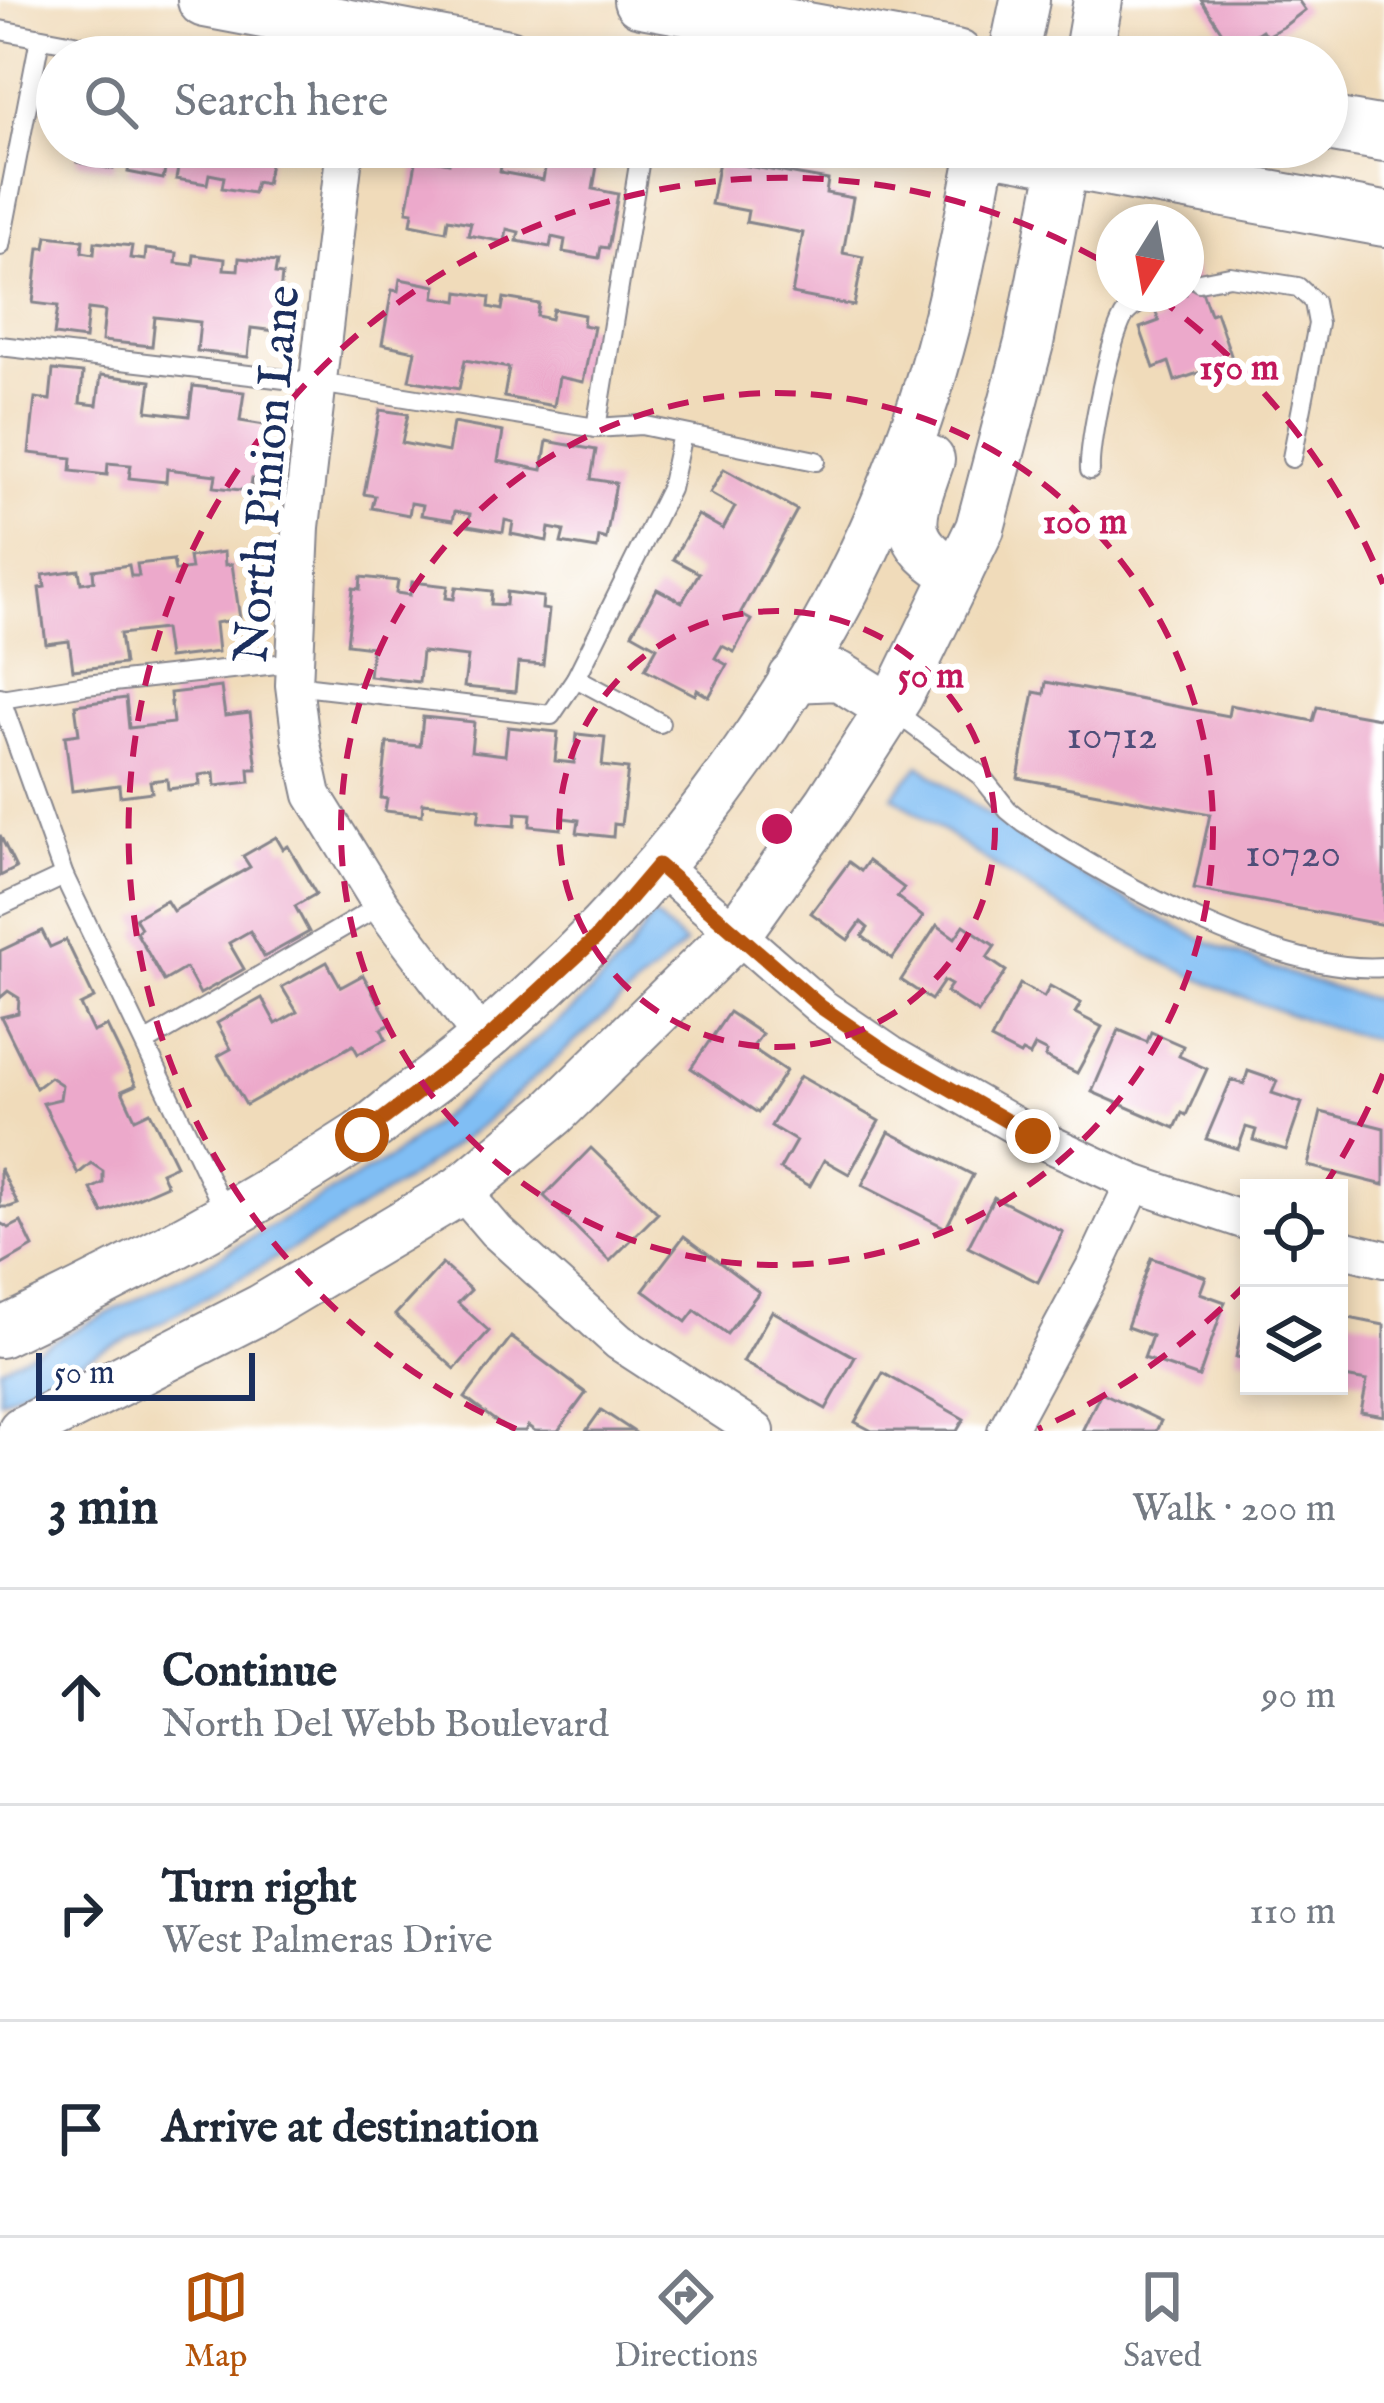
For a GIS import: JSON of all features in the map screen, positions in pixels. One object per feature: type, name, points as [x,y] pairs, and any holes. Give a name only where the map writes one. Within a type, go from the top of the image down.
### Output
[{"type":"main road","points":[[205,0],[396,36]]},
{"type":"main road","points":[[641,0],[840,36]]},
{"type":"main road","points":[[1348,128],[1384,134]]},
{"type":"main road","points":[[1138,168],[1384,219]]},
{"type":"street","points":[[1017,36],[1025,0]]},
{"type":"street","points":[[1092,36],[1098,0]]},
{"type":"street","name":"North Pinion Lane","points":[[343,168],[302,527],[294,673],[313,795],[381,905],[484,1042]]},
{"type":"street","points":[[0,1333],[227,1216],[362,1135],[484,1042],[595,939],[658,865],[748,751],[837,603],[870,535],[946,327],[982,168]]},
{"type":"street","points":[[22,1431],[261,1310],[461,1190],[553,1114],[736,934],[829,804],[890,708],[980,528],[1029,344],[1062,168]]},
{"type":"street","points":[[946,327],[950,404],[912,510],[912,529],[919,547],[958,574]]},
{"type":"street","points":[[793,678],[838,676],[890,708]]},
{"type":"street","points":[[658,865],[821,1007],[890,1054],[1033,1136],[1134,1183],[1240,1219]]},
{"type":"street","points":[[1006,1431],[1134,1183]]},
{"type":"street","points":[[461,1190],[496,1232],[619,1342],[756,1431]]},
{"type":"street","points":[[1348,1250],[1384,1259]]},
{"type":"lane","points":[[0,31],[36,37]]},
{"type":"lane","points":[[0,246],[36,59]]},
{"type":"lane","points":[[596,428],[638,168]]},
{"type":"lane","points":[[1204,281],[1230,276],[1298,287],[1314,302],[1318,324],[1292,458]]},
{"type":"lane","points":[[1090,470],[1090,444],[1118,329],[1128,312]]},
{"type":"lane","points":[[0,346],[319,383],[596,428],[641,425],[816,461]]},
{"type":"lane","points":[[227,1216],[64,876],[0,698],[109,682],[294,673],[551,715],[576,678],[670,490],[682,434]]},
{"type":"lane","points":[[576,678],[660,723]]},
{"type":"lane","points":[[890,708],[981,776],[1024,823],[1184,914],[1295,955],[1364,968],[1384,967]]},
{"type":"lane","points":[[0,906],[64,876]]},
{"type":"lane","points":[[146,1042],[381,905]]},
{"type":"water","points":[[919,765],[1027,841],[1139,908],[1258,963],[1384,1002],[1384,1042],[1248,999],[1126,944],[1068,911],[893,796]]},
{"type":"water","points":[[653,915],[685,944],[480,1126],[335,1225],[163,1321],[0,1400],[0,1368],[206,1264],[392,1157],[576,1007],[626,956]]},
{"type":"building","points":[[1201,0],[1298,0],[1305,10],[1266,36],[1262,30],[1253,36],[1225,36]]},
{"type":"building","points":[[129,168],[166,168],[163,179],[128,172]]},
{"type":"building","points":[[178,168],[269,168],[266,184],[256,182],[253,193],[222,188],[224,177],[209,174],[207,184],[176,179]]},
{"type":"building","points":[[415,168],[501,168],[500,172],[543,180],[545,168],[597,168],[593,189],[618,194],[608,248],[601,247],[599,258],[563,252],[565,240],[552,237],[550,247],[517,241],[519,232],[507,229],[505,242],[468,235],[471,223],[448,219],[446,231],[411,224],[413,212],[407,211]]},
{"type":"building","points":[[718,168],[759,168],[828,180],[826,193],[853,198],[843,253],[863,257],[854,306],[792,294],[803,233],[746,222],[748,211],[711,204]]},
{"type":"building","points":[[47,236],[83,240],[82,252],[94,254],[95,242],[132,246],[130,258],[145,260],[146,249],[177,253],[176,263],[193,265],[194,255],[225,259],[224,269],[238,270],[239,258],[277,262],[275,274],[282,275],[276,331],[251,328],[248,357],[197,351],[200,322],[155,317],[152,346],[102,341],[105,311],[88,309],[85,339],[54,335],[58,306],[33,303],[39,248],[45,248]]},
{"type":"building","points":[[400,279],[436,286],[434,297],[458,301],[459,292],[490,297],[489,307],[502,310],[504,298],[539,304],[537,316],[551,319],[553,309],[584,315],[583,325],[594,327],[583,382],[559,377],[554,406],[504,397],[509,368],[465,360],[459,389],[409,380],[415,351],[382,344],[392,290],[398,291]]},
{"type":"building","points":[[1204,297],[1210,314],[1216,312],[1233,361],[1175,381],[1169,362],[1154,368],[1140,328],[1159,321],[1156,312],[1204,312]]},
{"type":"building","points":[[53,370],[83,373],[80,403],[97,405],[101,375],[151,381],[147,411],[189,416],[193,386],[244,392],[240,421],[265,425],[259,480],[252,479],[250,491],[214,487],[216,475],[167,469],[166,482],[129,478],[131,465],[108,463],[107,475],[71,471],[72,458],[29,453],[35,398],[50,400]]},
{"type":"building","points":[[380,410],[408,414],[402,443],[448,452],[453,423],[503,432],[498,461],[542,470],[547,441],[596,450],[591,479],[616,483],[606,539],[599,537],[597,549],[561,543],[564,531],[549,528],[547,541],[511,534],[513,522],[505,520],[503,532],[468,526],[470,514],[455,511],[453,520],[421,515],[423,505],[411,503],[409,515],[372,508],[375,496],[364,494]]},
{"type":"building","points":[[724,469],[797,510],[740,614],[751,620],[734,652],[722,646],[715,658],[727,665],[709,697],[697,690],[695,695],[645,669],[657,647],[632,633],[657,589],[682,602],[699,573],[673,559],[698,515],[723,529],[735,507],[710,493]]},
{"type":"building","points":[[224,552],[225,565],[232,564],[240,619],[215,623],[218,652],[168,658],[164,629],[120,634],[124,664],[73,670],[69,641],[46,644],[39,588],[45,587],[43,575],[79,570],[81,583],[94,581],[93,570],[129,565],[131,576],[139,576],[137,564],[173,560],[175,571],[191,569],[189,557]]},
{"type":"building","points":[[361,577],[398,581],[396,593],[410,595],[412,582],[448,586],[446,598],[454,599],[456,587],[492,591],[491,604],[506,605],[507,592],[543,597],[542,609],[549,610],[543,665],[518,663],[515,692],[464,687],[468,657],[422,652],[419,682],[369,676],[372,647],[347,644],[353,588],[360,589]]},
{"type":"building","points":[[1046,682],[1228,716],[1230,705],[1313,721],[1317,707],[1384,719],[1384,925],[1194,889],[1210,814],[1018,778],[1034,692],[1044,694]]},
{"type":"building","points":[[221,687],[225,716],[250,713],[257,769],[249,769],[250,782],[215,786],[214,773],[199,775],[200,785],[168,789],[167,779],[150,781],[152,792],[120,796],[119,785],[72,791],[65,736],[79,734],[75,705],[126,698],[129,728],[173,723],[170,693]]},
{"type":"building","points":[[423,717],[474,722],[471,751],[505,755],[508,727],[558,732],[555,761],[574,763],[577,734],[605,737],[602,766],[628,769],[621,825],[614,824],[613,837],[577,833],[579,820],[563,818],[561,829],[530,826],[531,814],[516,813],[515,826],[478,822],[480,809],[423,803],[422,815],[385,811],[387,799],[381,798],[387,743],[420,746]]},
{"type":"building","points":[[0,835],[16,868],[0,876]]},
{"type":"building","points":[[276,837],[283,849],[288,846],[316,894],[295,906],[309,932],[264,957],[250,931],[229,943],[244,969],[200,994],[186,968],[164,981],[136,932],[141,928],[135,918],[166,900],[173,911],[250,867],[243,856]]},
{"type":"building","points":[[868,861],[904,888],[897,897],[923,917],[892,959],[862,936],[868,928],[861,922],[848,940],[811,913],[849,862],[861,871]]},
{"type":"building","points":[[937,925],[955,938],[964,925],[995,946],[987,958],[1006,971],[978,1013],[946,992],[951,985],[944,981],[931,1000],[901,980]]},
{"type":"building","points":[[42,931],[50,947],[66,940],[94,998],[80,1005],[93,1032],[107,1026],[136,1085],[122,1091],[135,1119],[150,1112],[176,1165],[161,1172],[167,1185],[103,1213],[91,1189],[103,1183],[103,1171],[91,1163],[78,1174],[43,1103],[60,1099],[62,1085],[50,1077],[36,1088],[1,1017],[18,1013],[19,998],[8,991],[0,998],[0,951]]},
{"type":"building","points":[[327,962],[341,987],[363,975],[391,1024],[381,1029],[386,1039],[358,1054],[353,1045],[246,1105],[218,1056],[231,1049],[217,1023],[262,998],[276,1024],[297,1012],[282,987]]},
{"type":"building","points":[[1020,984],[1044,997],[1050,986],[1081,1003],[1075,1013],[1102,1027],[1077,1073],[1045,1057],[1047,1052],[1035,1046],[1030,1056],[1020,1055],[991,1040]]},
{"type":"building","points":[[729,1012],[762,1034],[752,1048],[786,1071],[758,1113],[691,1068]]},
{"type":"building","points":[[1119,1030],[1147,1042],[1151,1032],[1183,1046],[1179,1056],[1207,1069],[1175,1128],[1092,1092]]},
{"type":"building","points":[[1248,1071],[1277,1081],[1272,1093],[1302,1103],[1286,1150],[1253,1140],[1256,1130],[1246,1127],[1238,1149],[1206,1139],[1231,1080],[1244,1084]]},
{"type":"building","points":[[800,1076],[879,1121],[849,1174],[824,1160],[810,1186],[780,1169],[796,1141],[771,1126]]},
{"type":"building","points":[[1321,1112],[1384,1128],[1384,1185],[1308,1166]]},
{"type":"building","points":[[889,1132],[973,1175],[946,1228],[862,1185]]},
{"type":"building","points":[[591,1148],[658,1213],[610,1261],[544,1196]]},
{"type":"building","points":[[0,1168],[18,1204],[10,1207],[0,1207]]},
{"type":"building","points":[[994,1197],[1063,1232],[1038,1282],[968,1247]]},
{"type":"building","points":[[21,1222],[33,1247],[0,1266],[0,1223],[9,1228]]},
{"type":"building","points":[[684,1236],[759,1292],[727,1334],[695,1310],[686,1322],[643,1290]]},
{"type":"building","points":[[1151,1258],[1206,1277],[1200,1293],[1225,1302],[1199,1377],[1144,1358],[1152,1336],[1127,1327]]},
{"type":"building","points":[[442,1264],[471,1290],[458,1303],[489,1331],[455,1369],[395,1315]]},
{"type":"building","points":[[772,1311],[855,1357],[826,1409],[743,1362]]},
{"type":"building","points":[[1348,1318],[1384,1325],[1384,1416],[1361,1412],[1367,1381],[1348,1378]]},
{"type":"building","points":[[511,1337],[586,1393],[558,1431],[535,1431],[528,1426],[525,1431],[509,1431],[465,1398]]},
{"type":"building","points":[[883,1373],[964,1419],[957,1431],[872,1431],[855,1422]]},
{"type":"building","points":[[1101,1392],[1161,1421],[1156,1431],[1082,1431]]},
{"type":"building","points":[[601,1410],[633,1431],[586,1431]]},
{"type":"route","points":[[362,1135],[484,1042],[595,939],[658,865],[821,1007],[890,1054],[1033,1136]]}]
